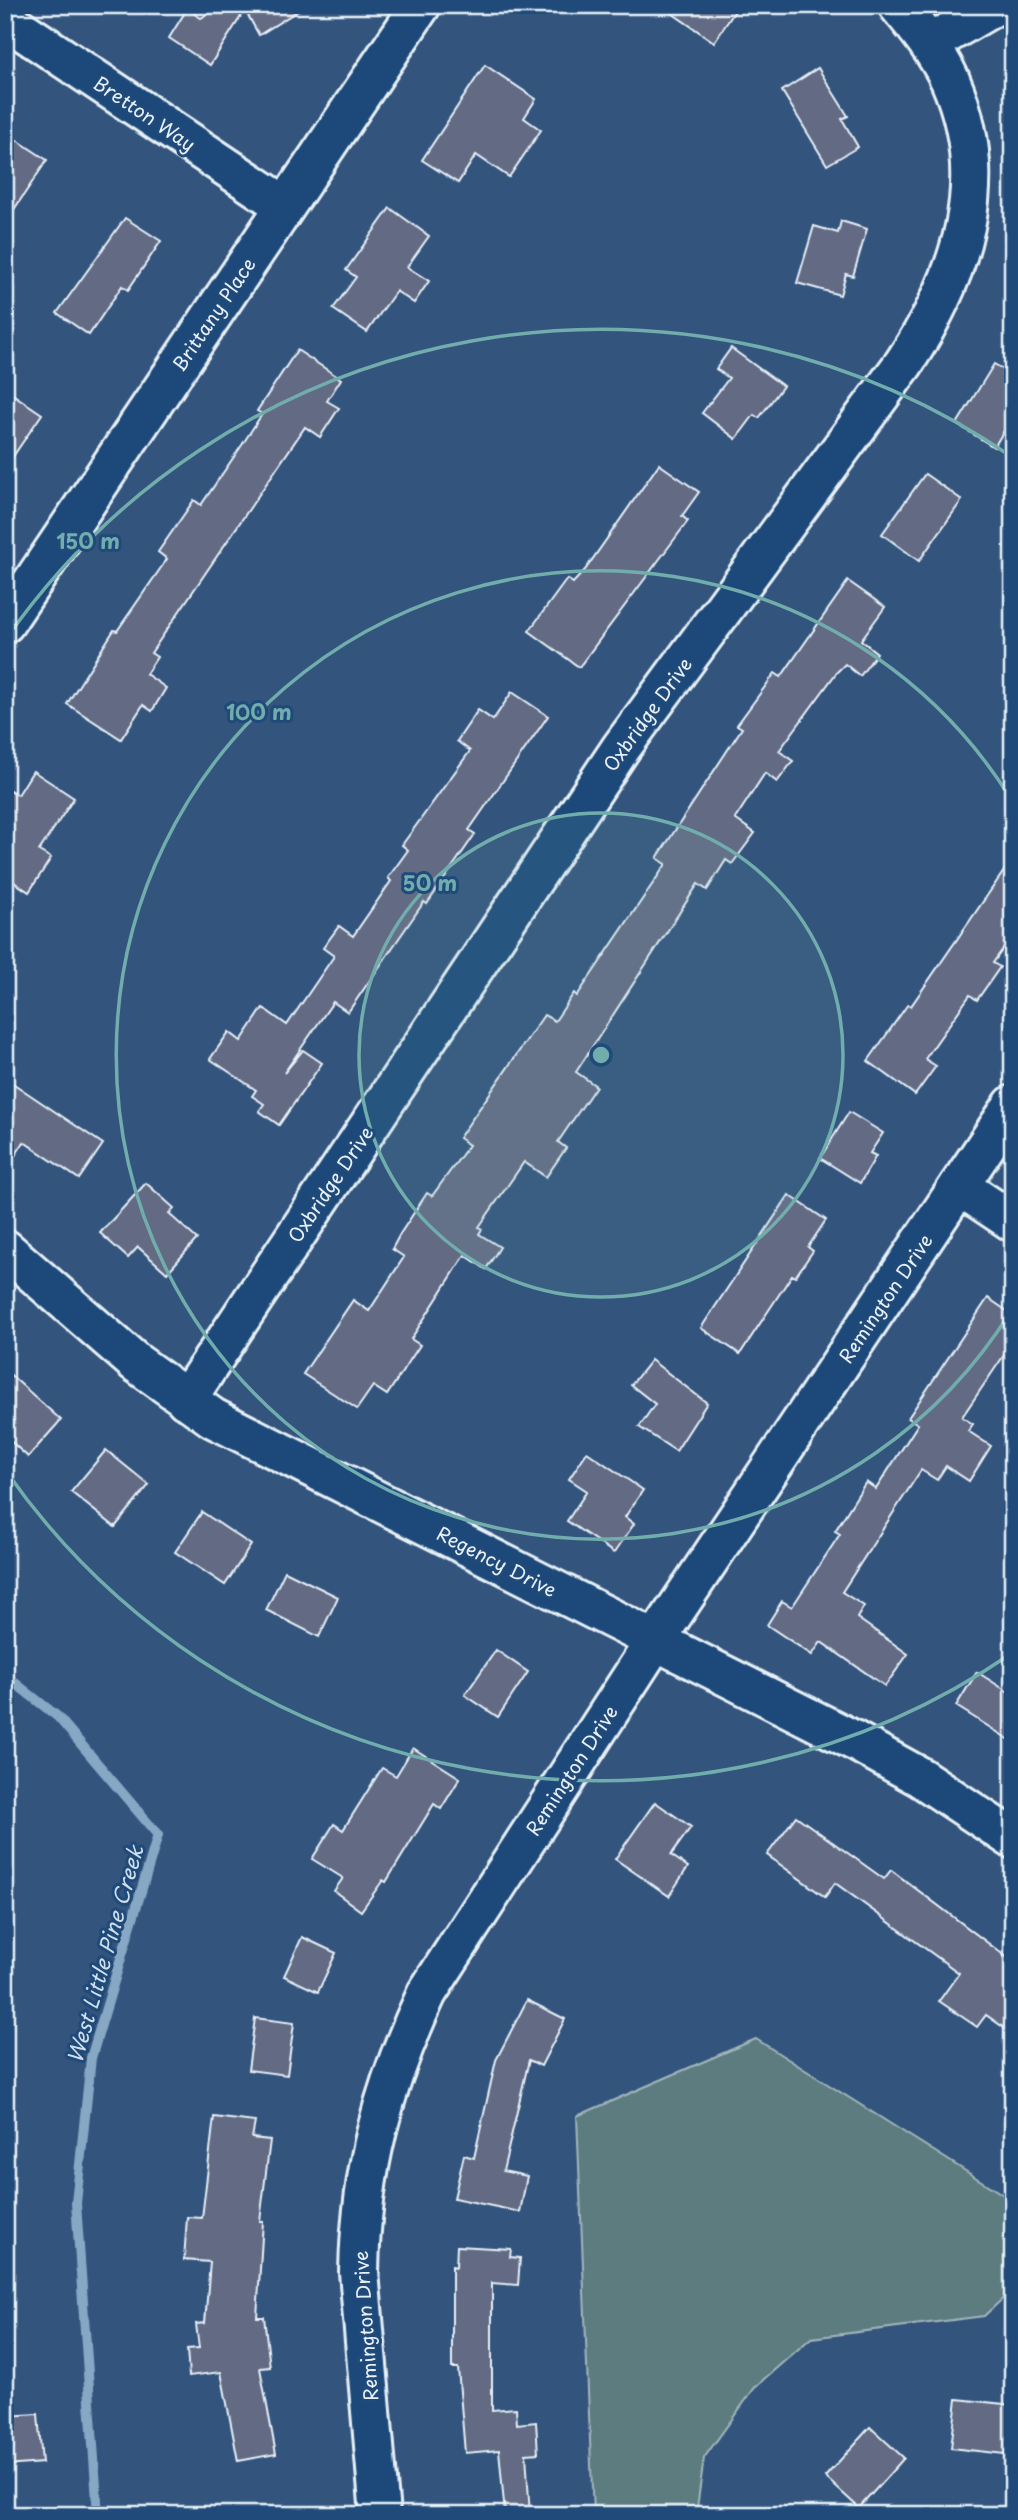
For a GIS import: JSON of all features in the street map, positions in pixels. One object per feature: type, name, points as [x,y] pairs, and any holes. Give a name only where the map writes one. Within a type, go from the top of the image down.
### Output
[{"type":"street","name":"Brittany Place","points":[[5,623],[421,5]]},
{"type":"street","name":"Oxbridge Drive","points":[[186,1400],[621,748],[928,326],[956,263],[968,212],[970,179],[962,113],[949,79],[929,44],[898,5]]},
{"type":"street","points":[[929,44],[996,5]]},
{"type":"street","name":"Bretton Way","points":[[5,19],[285,206]]},
{"type":"street","name":"Remington Drive","points":[[380,2515],[359,2272],[363,2211],[374,2131],[404,2041],[427,1993],[655,1641],[1013,1105]]},
{"type":"street","points":[[959,1186],[1013,1222]]},
{"type":"street","name":"Regency Drive","points":[[5,1249],[135,1362],[186,1400],[253,1439],[887,1759],[1013,1839]]},
{"type":"green space","points":[[756,2039],[1013,2201],[1013,2289],[984,2316],[811,2338],[756,2386],[704,2458],[696,2515],[593,2515],[577,2116]]},
{"type":"building","points":[[221,5],[307,5],[259,35],[245,10],[210,65],[169,38],[187,9],[201,18]]},
{"type":"building","points":[[660,5],[739,5],[714,42]]},
{"type":"building","points":[[485,65],[536,99],[524,118],[541,130],[509,177],[476,155],[458,183],[422,160]]},
{"type":"building","points":[[818,68],[848,116],[842,119],[858,147],[827,165],[782,91]]},
{"type":"building","points":[[5,132],[47,160],[5,223]]},
{"type":"building","points":[[390,208],[429,236],[407,267],[429,281],[414,303],[396,291],[367,332],[333,309],[356,277],[346,270]]},
{"type":"building","points":[[125,218],[161,241],[128,290],[122,286],[89,335],[57,313]]},
{"type":"building","points":[[841,221],[867,229],[853,276],[846,274],[840,295],[797,283],[814,226],[838,233]]},
{"type":"building","points":[[731,348],[783,386],[759,418],[754,415],[736,439],[702,413],[729,378],[716,369]]},
{"type":"building","points":[[297,350],[341,379],[327,401],[339,408],[320,437],[305,427],[151,653],[157,657],[146,674],[166,688],[152,711],[143,705],[121,739],[67,704],[114,630],[117,631],[167,559],[158,552],[194,500],[201,505],[262,414],[257,411]]},
{"type":"building","points":[[994,364],[1013,375],[1013,416],[994,447],[957,424]]},
{"type":"building","points":[[5,389],[42,414],[5,468]]},
{"type":"building","points":[[659,464],[699,492],[682,516],[688,521],[579,667],[529,631],[567,579],[573,583],[585,570]]},
{"type":"building","points":[[925,474],[962,500],[919,561],[882,534]]},
{"type":"building","points":[[848,581],[885,607],[861,640],[877,653],[860,676],[845,664],[837,672],[779,751],[793,761],[777,782],[765,773],[735,819],[755,833],[732,864],[726,860],[707,890],[698,884],[576,1072],[596,1086],[558,1142],[566,1148],[546,1177],[524,1162],[479,1227],[482,1229],[479,1234],[500,1247],[486,1269],[465,1255],[411,1339],[420,1345],[387,1395],[373,1386],[357,1409],[303,1374],[353,1300],[369,1311],[404,1257],[392,1249],[400,1234],[427,1193],[432,1196],[469,1145],[459,1138],[544,1015],[555,1021],[574,993],[577,996],[666,864],[657,858],[742,728],[737,725],[775,673],[781,677]]},
{"type":"building","points":[[512,692],[548,716],[469,830],[475,834],[348,1012],[333,1002],[284,1073],[303,1050],[322,1063],[279,1125],[259,1111],[264,1104],[252,1096],[256,1090],[210,1059],[229,1032],[241,1041],[263,1008],[287,1025],[334,956],[323,948],[339,926],[353,936],[391,881],[388,878],[408,850],[402,845],[470,751],[457,741],[478,710],[493,720]]},
{"type":"building","points":[[33,771],[74,798],[39,851],[51,858],[29,892],[5,876],[5,787],[18,795]]},
{"type":"building","points":[[1013,858],[1013,935],[993,963],[1000,967],[977,1000],[970,995],[925,1059],[936,1066],[915,1095],[868,1061],[908,1004],[911,1006]]},
{"type":"building","points":[[5,1078],[103,1144],[79,1179],[24,1142],[5,1171]]},
{"type":"building","points":[[849,1112],[883,1133],[870,1153],[876,1156],[860,1183],[820,1158]]},
{"type":"building","points":[[146,1183],[174,1208],[169,1214],[197,1239],[167,1273],[138,1247],[128,1258],[100,1233]]},
{"type":"building","points":[[789,1195],[826,1220],[808,1247],[813,1251],[795,1277],[792,1275],[740,1354],[701,1328]]},
{"type":"building","points":[[988,1298],[1013,1315],[1013,1342],[962,1417],[973,1424],[968,1431],[991,1446],[969,1481],[946,1466],[937,1480],[921,1470],[842,1592],[864,1606],[857,1618],[908,1654],[885,1686],[821,1642],[812,1655],[767,1625],[782,1601],[792,1607],[840,1534],[835,1531],[866,1482],[876,1489],[918,1424],[908,1418]]},
{"type":"building","points":[[651,1360],[707,1403],[676,1451],[639,1427],[655,1404],[631,1385]]},
{"type":"building","points":[[5,1370],[61,1420],[28,1457],[5,1436]]},
{"type":"building","points":[[106,1450],[149,1485],[115,1527],[71,1492]]},
{"type":"building","points":[[587,1452],[643,1490],[625,1517],[634,1524],[614,1553],[567,1521],[587,1491],[569,1479]]},
{"type":"building","points":[[202,1512],[251,1545],[225,1585],[175,1552]]},
{"type":"building","points":[[285,1571],[338,1597],[319,1637],[266,1610]]},
{"type":"building","points":[[496,1650],[528,1672],[498,1717],[465,1695]]},
{"type":"building","points":[[977,1672],[1013,1695],[1013,1742],[956,1706]]},
{"type":"building","points":[[413,1748],[460,1778],[441,1809],[434,1804],[386,1882],[383,1880],[361,1911],[334,1891],[343,1878],[312,1859],[334,1824],[343,1830],[382,1768],[396,1776]]},
{"type":"building","points":[[655,1802],[691,1827],[671,1855],[688,1867],[669,1896],[615,1859]]},
{"type":"building","points":[[796,1816],[884,1879],[891,1870],[1013,1962],[1013,2034],[986,2015],[977,2027],[939,2001],[959,1973],[835,1883],[825,1897],[767,1855]]},
{"type":"building","points":[[302,1937],[336,1953],[318,1992],[284,1976]]},
{"type":"building","points":[[527,2000],[565,2019],[541,2066],[529,2060],[503,2171],[527,2176],[520,2212],[454,2198],[464,2155],[474,2158],[496,2060]]},
{"type":"building","points":[[255,2018],[294,2023],[287,2075],[248,2070]]},
{"type":"building","points":[[214,2117],[255,2122],[252,2138],[270,2140],[260,2221],[263,2221],[257,2317],[264,2317],[270,2367],[260,2368],[276,2454],[238,2461],[221,2372],[189,2376],[187,2349],[199,2348],[196,2324],[205,2323],[210,2262],[184,2260],[187,2217],[202,2218]]},
{"type":"building","points":[[457,2246],[511,2249],[510,2257],[520,2258],[518,2285],[492,2283],[492,2410],[516,2408],[517,2424],[536,2422],[538,2453],[526,2454],[530,2515],[505,2515],[499,2450],[465,2453],[458,2368],[452,2368],[452,2266],[456,2267]]},
{"type":"building","points":[[957,2399],[1013,2405],[1013,2455],[951,2448]]},
{"type":"building","points":[[38,2414],[42,2463],[5,2466],[5,2416]]},
{"type":"building","points":[[870,2427],[904,2458],[859,2508],[825,2477]]},
{"type":"waterway","name":"West Little Pine Creek","points":[[5,1675],[58,1717],[158,1835],[91,2058],[76,2203],[98,2515]]}]
